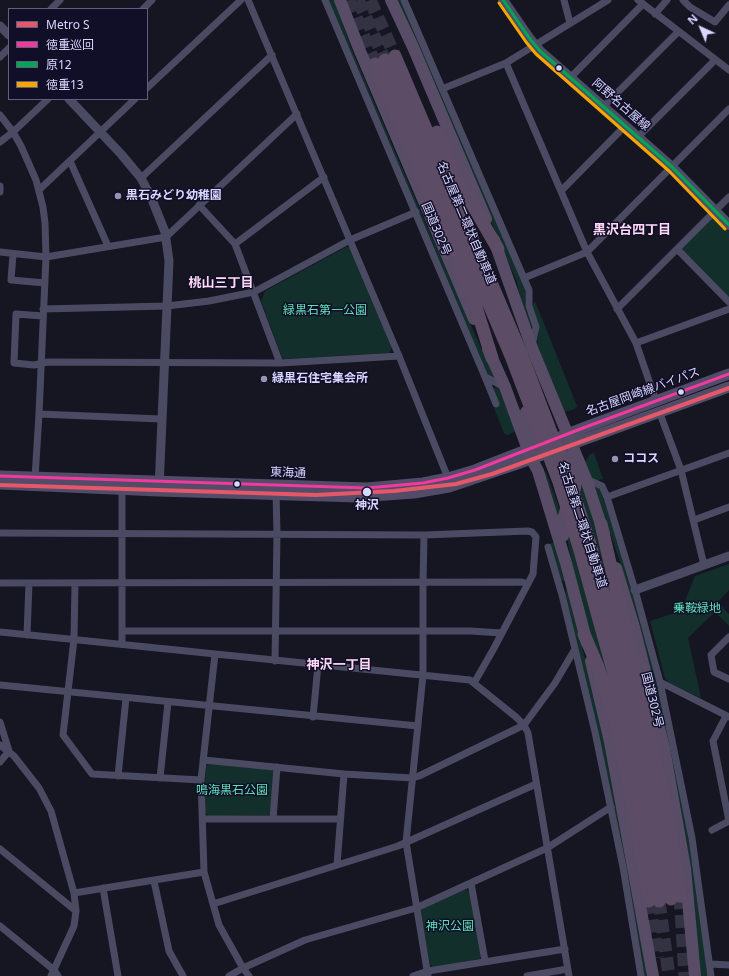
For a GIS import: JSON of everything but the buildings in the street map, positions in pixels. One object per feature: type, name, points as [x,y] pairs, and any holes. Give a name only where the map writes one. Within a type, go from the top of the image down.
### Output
[{"type":"highway","name":"国道302号","points":[[340,0],[363,58],[532,452],[571,580],[610,742],[653,976]]},
{"type":"highway","name":"国道302号","points":[[391,0],[414,47],[498,249],[525,327],[526,342],[533,366],[533,372],[524,395],[525,408],[533,433],[532,452]]},
{"type":"highway","points":[[389,58],[443,225],[476,307],[492,358]]},
{"type":"highway","points":[[389,58],[498,249]]},
{"type":"highway","name":"名古屋第二環状自動車道","points":[[389,58],[521,352],[559,482],[603,610],[644,749],[665,899]]},
{"type":"highway","name":"国道302号","points":[[525,327],[521,352],[568,441],[586,479],[619,576],[634,627],[664,748],[685,868],[695,976]]},
{"type":"highway","name":"国道302号","points":[[566,564],[562,525],[566,508],[575,488],[576,481],[568,441]]},
{"type":"highway","points":[[601,524],[670,825],[665,899]]},
{"type":"highway","points":[[584,634],[598,667],[614,716],[631,796],[665,899]]},
{"type":"main road","name":"阿野名古屋線","points":[[503,0],[534,45],[672,167],[729,225]]},
{"type":"main road","name":"名古屋岡崎線バイパス","points":[[568,441],[658,406],[729,374]]},
{"type":"main road","name":"名古屋岡崎線バイパス","points":[[658,406],[729,386]]},
{"type":"main road","name":"東海通","points":[[276,490],[367,488],[423,483],[448,478],[568,441]]},
{"type":"main road","name":"東海通","points":[[0,476],[159,486],[276,490],[358,497],[414,493],[449,487],[532,452]]},
{"type":"main road","name":"東海通","points":[[0,484],[122,490],[159,486]]},
{"type":"street","points":[[52,8],[60,0]]},
{"type":"street","points":[[144,8],[152,0]]},
{"type":"street","points":[[148,87],[241,0]]},
{"type":"street","points":[[248,0],[399,356],[448,478]]},
{"type":"street","points":[[325,0],[496,404]]},
{"type":"street","points":[[404,0],[529,290],[530,311],[536,327],[521,352]]},
{"type":"street","points":[[564,0],[570,23]]},
{"type":"street","points":[[442,89],[506,62],[608,0]]},
{"type":"street","points":[[655,14],[667,0]]},
{"type":"street","points":[[683,0],[690,7],[715,22],[729,6]]},
{"type":"street","points":[[570,78],[641,2],[729,70]]},
{"type":"street","points":[[0,26],[8,34]]},
{"type":"street","points":[[603,107],[678,32]]},
{"type":"street","points":[[0,57],[8,49]]},
{"type":"street","points":[[140,178],[272,55]]},
{"type":"street","points":[[638,137],[715,60]]},
{"type":"street","points":[[506,62],[587,252],[636,343],[681,470],[704,565]]},
{"type":"street","points":[[0,142],[13,132],[47,100]]},
{"type":"street","points":[[70,100],[122,154],[140,178],[155,206],[166,237],[169,260],[159,486]]},
{"type":"street","points":[[39,190],[134,100]]},
{"type":"street","points":[[524,278],[587,252],[729,109]]},
{"type":"street","points":[[0,252],[46,257],[166,237],[297,114]]},
{"type":"street","points":[[0,115],[13,132],[26,157],[39,190],[45,223],[45,283],[35,478]]},
{"type":"street","points":[[562,191],[625,126]]},
{"type":"street","points":[[70,161],[108,246]]},
{"type":"street","points":[[235,244],[324,177]]},
{"type":"street","points":[[0,186],[0,192]]},
{"type":"street","points":[[617,308],[729,197]]},
{"type":"street","points":[[199,205],[235,244],[280,363]]},
{"type":"street","points":[[399,356],[280,363],[48,362],[34,365],[14,363],[16,314],[167,306],[209,301],[254,292],[350,240],[416,212]]},
{"type":"street","points":[[677,249],[729,302]]},
{"type":"street","points":[[13,254],[11,280],[45,283]]},
{"type":"street","points":[[636,343],[729,309]]},
{"type":"street","points":[[485,377],[505,387]]},
{"type":"street","points":[[39,414],[161,419]]},
{"type":"street","points":[[607,497],[729,453]]},
{"type":"street","points":[[586,479],[602,486],[607,497],[635,590],[660,682],[692,838],[711,964],[711,976]]},
{"type":"street","points":[[122,490],[122,644]]},
{"type":"street","points":[[275,661],[277,534],[276,490]]},
{"type":"street","points":[[694,520],[729,507]]},
{"type":"street","points":[[0,533],[424,534],[532,532],[536,537],[533,574],[525,592],[474,683]]},
{"type":"street","points":[[424,534],[423,675],[406,842],[428,974]]},
{"type":"street","points":[[548,548],[562,595],[595,732],[611,807],[641,976]]},
{"type":"street","points":[[635,590],[729,556]]},
{"type":"street","points":[[562,595],[565,586],[571,580]]},
{"type":"street","points":[[0,582],[522,582],[528,584]]},
{"type":"street","points":[[27,634],[29,583]]},
{"type":"street","points":[[75,583],[74,640],[63,735],[92,774],[201,780]]},
{"type":"street","points":[[122,631],[481,631],[502,633]]},
{"type":"street","points":[[0,632],[470,680],[524,725],[528,733],[569,973],[527,976]]},
{"type":"street","points":[[729,637],[711,656],[714,672],[729,679]]},
{"type":"street","points":[[204,760],[344,774],[412,778],[419,776],[524,725],[555,683],[575,649]]},
{"type":"street","points":[[215,654],[201,780],[204,872],[218,925],[249,976]]},
{"type":"street","points":[[313,717],[318,665]]},
{"type":"street","points":[[660,682],[727,716],[713,741],[729,821],[712,830]]},
{"type":"street","points":[[0,685],[313,717],[418,726]]},
{"type":"street","points":[[118,776],[126,698]]},
{"type":"street","points":[[160,778],[168,702]]},
{"type":"street","points":[[0,722],[9,751]]},
{"type":"street","points":[[0,745],[14,756],[39,788],[51,811],[74,893],[76,911],[74,926],[55,974],[0,926]]},
{"type":"street","points":[[0,762],[9,751]]},
{"type":"street","points":[[273,820],[277,767]]},
{"type":"street","points":[[337,866],[344,774]]},
{"type":"street","points":[[213,904],[398,846],[536,784]]},
{"type":"street","points":[[229,976],[243,968],[305,940],[416,908],[547,848],[611,807]]},
{"type":"street","points":[[203,819],[340,820]]},
{"type":"street","points":[[0,849],[76,911]]},
{"type":"street","points":[[74,893],[204,872]]},
{"type":"street","points":[[154,881],[169,951],[183,976]]},
{"type":"street","points":[[472,883],[485,961]]},
{"type":"street","points":[[103,888],[118,976]]},
{"type":"street","points":[[413,976],[485,961],[565,949]]},
{"type":"street","points":[[711,964],[729,965]]},
{"type":"green space","points":[[327,0],[334,0],[352,50],[425,222],[494,377],[491,379],[485,373]]},
{"type":"green space","points":[[396,0],[402,0],[525,288],[525,307],[533,327],[530,325],[520,298],[517,282]]},
{"type":"green space","points":[[713,218],[716,218],[729,231],[729,298],[683,251],[683,248]]},
{"type":"green space","name":"緑黒石第一公園","points":[[346,247],[350,247],[392,347],[389,353],[284,359],[261,301],[265,291]]},
{"type":"green space","points":[[535,301],[577,406],[575,409],[564,412],[537,345],[539,330],[532,307]]},
{"type":"green space","points":[[496,386],[498,387],[516,431],[507,435],[504,433],[494,408],[499,406],[493,390]]},
{"type":"green space","points":[[594,453],[603,479],[596,481],[590,476],[585,462],[590,454]]},
{"type":"green space","points":[[575,463],[589,501],[613,598],[578,489]]},
{"type":"green space","points":[[546,472],[561,513],[559,520],[542,473]]},
{"type":"green space","points":[[597,486],[602,492],[642,625],[684,803],[709,976],[700,976],[640,626],[594,487]]},
{"type":"green space","points":[[566,524],[578,561],[618,716],[584,613],[575,579],[565,527]]},
{"type":"green space","points":[[555,542],[564,581],[561,580],[549,544]]},
{"type":"green space","name":"乗鞍緑地","points":[[729,564],[729,590],[718,602],[729,614],[729,626],[715,612],[688,638],[701,698],[669,683],[665,678],[650,621],[681,611],[695,576]]},
{"type":"green space","points":[[566,590],[568,590],[615,790],[647,976],[643,976],[565,596]]},
{"type":"green space","name":"鳴海黒石公園","points":[[210,763],[272,770],[274,773],[271,813],[268,815],[209,816],[205,812],[205,781],[206,766]]},
{"type":"green space","name":"神沢公園","points":[[464,889],[470,892],[481,956],[479,959],[433,967],[430,964],[420,912],[423,908]]},
{"type":"tunnel","points":[[349,0],[375,64]]},
{"type":"tunnel","points":[[358,0],[385,60]]},
{"type":"tunnel","points":[[370,0],[395,56]]},
{"type":"tunnel","points":[[680,896],[685,976]]},
{"type":"tunnel","points":[[649,901],[658,958]]},
{"type":"tunnel","points":[[659,901],[669,976]]},
{"type":"metro line","name":"S","points":[[0,485],[316,495],[394,491],[456,484],[492,474],[729,388]]},
{"type":"transit line","name":"原12","points":[[503,0],[540,51],[672,167],[729,225]]},
{"type":"transit line","name":"徳重13","points":[[499,3],[536,54],[669,171],[725,229]]},
{"type":"transit line","name":"徳重巡回","points":[[0,476],[367,488],[423,483],[448,478],[475,470],[729,374]]},
{"type":"place","name":"黒石みどり幼稚園","points":[[118,196]]},
{"type":"place","name":"緑黒石住宅集会所","points":[[264,379]]},
{"type":"place","name":"ココス","points":[[615,459]]},
{"type":"place","name":"神沢","points":[[367,492]]},
{"type":"district","name":"黒沢台四丁目","points":[[632,230]]},
{"type":"district","name":"桃山三丁目","points":[[221,283]]},
{"type":"district","name":"神沢一丁目","points":[[339,665]]}]
